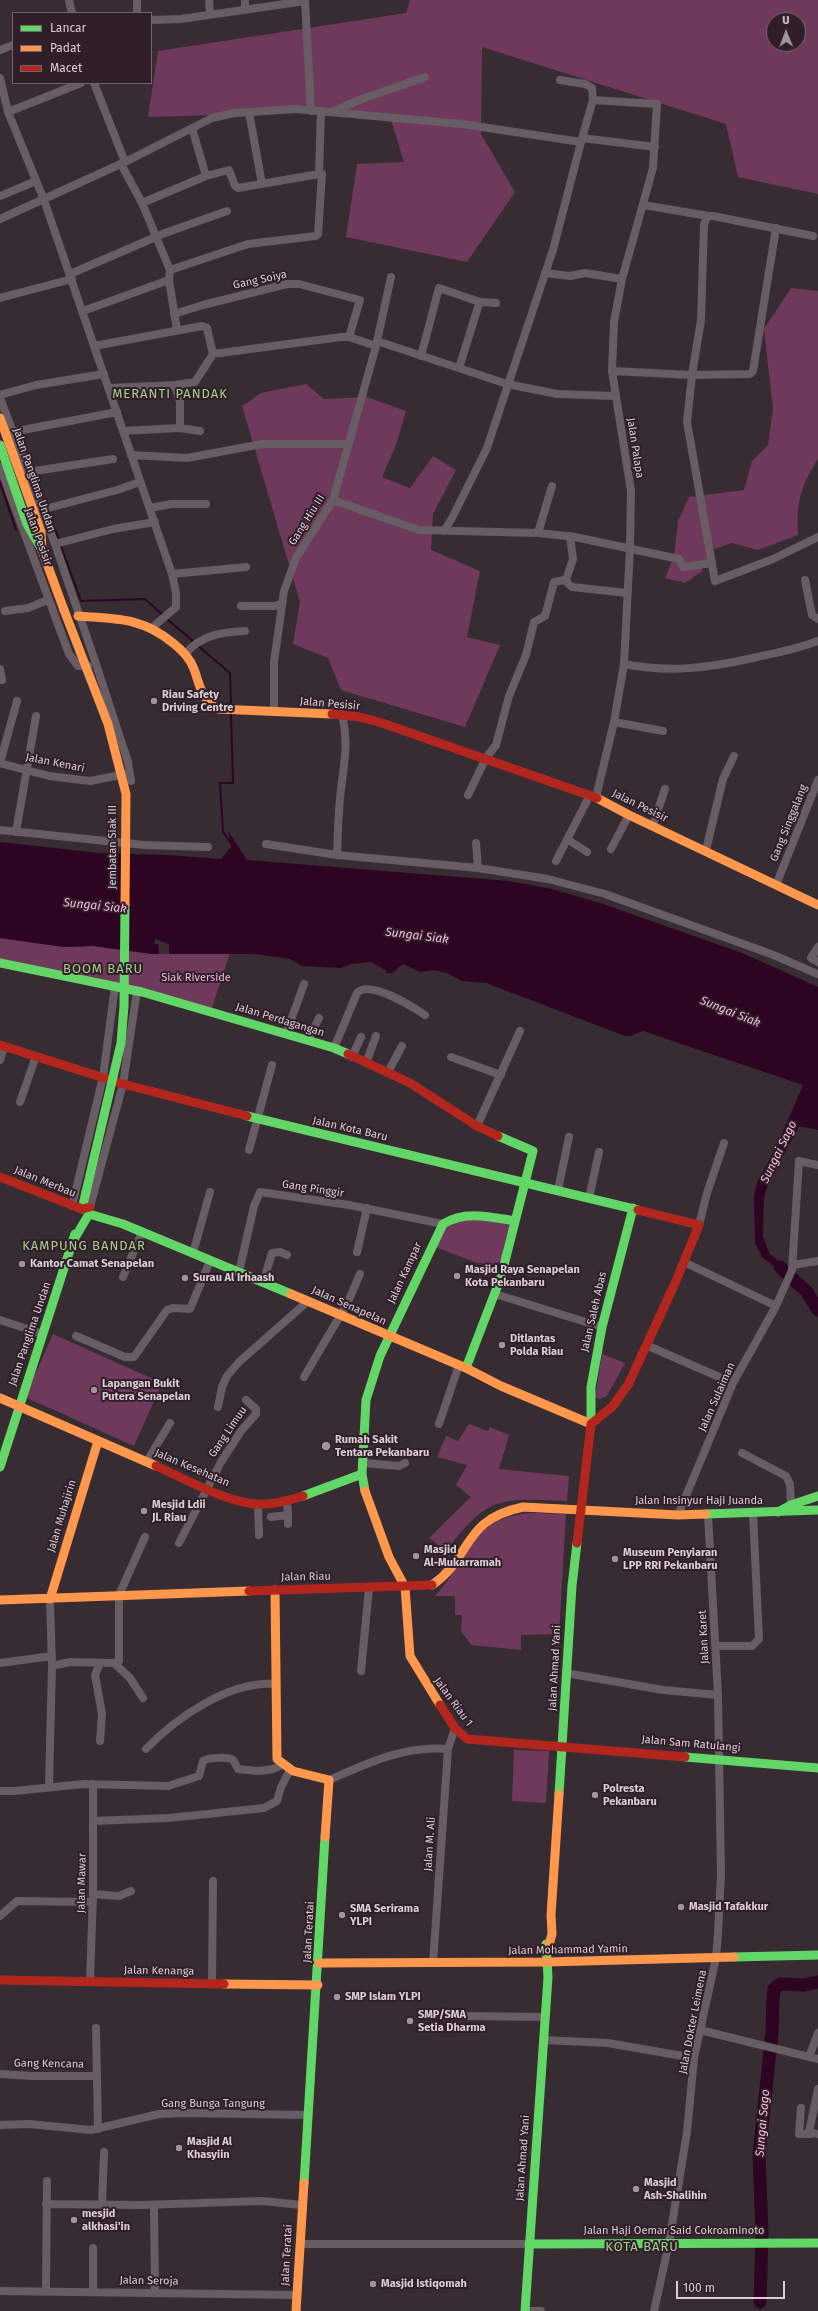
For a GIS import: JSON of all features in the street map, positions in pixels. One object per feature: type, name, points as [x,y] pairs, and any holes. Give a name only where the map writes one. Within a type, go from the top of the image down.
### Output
[{"type":"street","points":[[69,0],[72,12]]},
{"type":"street","points":[[136,0],[137,12]]},
{"type":"street","points":[[209,0],[210,14]]},
{"type":"street","points":[[245,0],[245,9]]},
{"type":"street","points":[[152,20],[181,19],[280,2],[305,1],[311,111]]},
{"type":"street","points":[[0,50],[12,46]]},
{"type":"street","points":[[331,113],[359,100],[425,77]]},
{"type":"street","points":[[0,78],[8,112],[44,200],[172,574],[177,603],[170,612],[156,624]]},
{"type":"street","points":[[444,531],[487,448],[507,384],[545,274],[593,100],[592,88],[585,84],[560,80]]},
{"type":"street","points":[[8,112],[78,84]]},
{"type":"street","points":[[94,84],[123,163],[142,202],[170,270],[169,280],[177,330]]},
{"type":"street","name":"Jalan Palapa","points":[[556,861],[567,839],[593,796],[614,722],[624,664],[630,548],[631,491],[612,371],[614,322],[622,278],[644,205],[653,168],[655,147],[657,104],[593,100]]},
{"type":"street","points":[[0,219],[123,163],[212,118],[249,112],[289,108],[462,124],[582,140],[655,147]]},
{"type":"street","points":[[170,270],[248,244],[318,235],[322,174],[319,174],[321,111]]},
{"type":"street","points":[[249,112],[262,184]]},
{"type":"street","points":[[192,128],[206,176]]},
{"type":"street","points":[[142,202],[206,176],[229,170],[237,187],[319,174]]},
{"type":"street","points":[[0,196],[36,181]]},
{"type":"street","points":[[644,205],[813,236]]},
{"type":"street","points":[[0,298],[71,277],[156,238],[227,211]]},
{"type":"street","points":[[708,216],[704,224],[701,320],[692,375],[688,422],[714,577],[717,582],[774,559],[818,537]]},
{"type":"street","points":[[612,371],[692,375],[750,374],[753,371],[776,228]]},
{"type":"street","points":[[545,274],[570,276],[585,273],[622,278]]},
{"type":"street","name":"Gang Hiu III","points":[[274,712],[274,662],[282,604],[296,558],[333,500],[376,344],[391,278]]},
{"type":"street","points":[[83,311],[169,280]]},
{"type":"street","name":"Gang Soiya","points":[[174,314],[265,289],[299,284],[360,300],[349,337]]},
{"type":"street","points":[[421,356],[440,288],[480,302],[496,303]]},
{"type":"street","points":[[459,368],[480,302]]},
{"type":"street","points":[[94,346],[177,330],[206,327],[213,354],[197,381],[175,385],[109,388]]},
{"type":"street","points":[[213,354],[320,338],[349,337],[421,356],[507,384],[557,394],[615,396]]},
{"type":"street","points":[[1,395],[36,385],[104,374]]},
{"type":"street","points":[[175,385],[180,402],[180,428]]},
{"type":"street","name":"Jalan Pesisir","points":[[1,395],[2,415],[15,431],[47,508],[59,543],[78,616],[116,618],[156,624],[189,650],[200,691],[207,703],[224,710],[342,714],[382,723],[593,796],[629,815],[706,850],[818,905]]},
{"type":"street","points":[[15,431],[117,412]]},
{"type":"street","name":"Jalan Panglima Undan","points":[[2,415],[41,532],[42,550]]},
{"type":"street","points":[[123,430],[180,428],[200,431]]},
{"type":"street","points":[[131,455],[187,458],[262,444],[348,444]]},
{"type":"street","name":"Jalan Panglima Undan","points":[[0,446],[2,465],[27,524],[42,550],[64,610]]},
{"type":"street","points":[[31,471],[113,459]]},
{"type":"street","name":"Jalan Pesisir","points":[[2,465],[48,600],[72,660],[78,666],[84,667],[95,661]]},
{"type":"street","points":[[47,508],[89,498],[140,482]]},
{"type":"street","points":[[538,532],[552,486]]},
{"type":"street","points":[[333,500],[412,528],[444,531],[538,532],[570,536],[679,559],[683,567],[712,563]]},
{"type":"street","points":[[150,508],[171,504],[206,504]]},
{"type":"street","points":[[59,543],[113,529],[155,522]]},
{"type":"street","points":[[566,580],[573,560],[570,536]]},
{"type":"street","points":[[172,574],[246,567]]},
{"type":"street","points":[[566,580],[572,587],[627,593]]},
{"type":"street","points":[[468,795],[486,758],[496,745],[509,696],[526,655],[535,620],[545,616],[554,582],[566,580]]},
{"type":"street","points":[[805,580],[812,615],[818,619]]},
{"type":"street","points":[[5,611],[28,608],[48,600]]},
{"type":"street","points":[[240,606],[274,606],[282,604]]},
{"type":"street","name":"Jembatan Siak III","points":[[64,610],[114,748],[122,773],[126,794],[124,1006],[121,1043],[88,1205]]},
{"type":"street","points":[[78,616],[95,661]]},
{"type":"street","points":[[189,650],[199,641],[217,635],[245,631]]},
{"type":"street","points":[[624,664],[680,670],[705,668],[783,652],[818,641]]},
{"type":"street","name":"Jalan Kenari","points":[[0,763],[49,776],[90,781],[130,777],[95,661]]},
{"type":"street","points":[[0,669],[2,680],[0,680]]},
{"type":"street","points":[[0,763],[17,701]]},
{"type":"street","points":[[337,855],[340,792],[347,752],[347,734],[342,714]]},
{"type":"street","points":[[16,832],[36,716]]},
{"type":"street","points":[[614,722],[663,730]]},
{"type":"street","points":[[706,850],[722,785],[734,756]]},
{"type":"street","name":"Gang Singgalang","points":[[776,885],[818,780]]},
{"type":"street","points":[[653,826],[665,789]]},
{"type":"street","points":[[611,849],[629,815]]},
{"type":"street","points":[[0,830],[144,845],[208,847]]},
{"type":"street","points":[[567,839],[587,852]]},
{"type":"street","points":[[476,843],[478,868]]},
{"type":"street","points":[[266,844],[337,855],[478,868],[548,879],[605,894],[770,954],[818,974]]},
{"type":"street","points":[[818,947],[811,958],[818,962]]},
{"type":"street","name":"Jalan Perdagangan","points":[[0,963],[137,991],[334,1048],[410,1083],[477,1126],[533,1152],[526,1183]]},
{"type":"street","points":[[286,1034],[304,984]]},
{"type":"street","points":[[72,1206],[103,1077],[115,986]]},
{"type":"street","points":[[334,1048],[357,993],[363,988],[371,988],[400,1000],[425,1015]]},
{"type":"street","points":[[73,1241],[78,1236],[87,1215],[88,1205],[123,1084],[137,991]]},
{"type":"street","points":[[308,1040],[319,1018]]},
{"type":"street","points":[[477,1126],[520,1031]]},
{"type":"street","points":[[366,1062],[376,1036]]},
{"type":"street","points":[[352,1057],[361,1037]]},
{"type":"street","points":[[0,1060],[2,1046]]},
{"type":"street","name":"Jalan Kota Baru","points":[[2,1046],[123,1084],[256,1120],[558,1190],[699,1225]]},
{"type":"street","points":[[388,1072],[402,1046]]},
{"type":"street","points":[[20,1102],[36,1056]]},
{"type":"street","points":[[451,1057],[501,1075]]},
{"type":"street","points":[[249,1150],[272,1065]]},
{"type":"street","points":[[558,1190],[569,1137]]},
{"type":"street","points":[[591,1424],[607,1413],[633,1378],[646,1345],[686,1263],[724,1143]]},
{"type":"street","points":[[589,1198],[599,1152]]},
{"type":"street","points":[[818,1165],[799,1161],[792,1268],[818,1261]]},
{"type":"street","name":"Jalan Merbau","points":[[0,1177],[72,1206],[88,1205],[113,1217],[123,1224]]},
{"type":"street","points":[[439,1424],[462,1367],[495,1294],[526,1183]]},
{"type":"street","points":[[193,1253],[210,1192]]},
{"type":"street","name":"Gang Pinggir","points":[[239,1272],[254,1206],[260,1192],[367,1208],[443,1224]]},
{"type":"street","name":"Jalan Panglima Undan","points":[[0,1467],[18,1406],[73,1241],[88,1205]]},
{"type":"street","points":[[357,1252],[367,1208]]},
{"type":"street","name":"Jalan Saleh Abas","points":[[591,1424],[591,1387],[602,1327],[632,1208]]},
{"type":"street","points":[[443,1224],[449,1218],[467,1216],[515,1221]]},
{"type":"street","name":"Jalan Senapelan","points":[[123,1224],[462,1367],[502,1386],[591,1424]]},
{"type":"street","name":"Jalan Kampar","points":[[405,1587],[392,1564],[374,1520],[366,1495],[362,1474],[366,1400],[380,1356],[443,1224]]},
{"type":"street","points":[[123,1277],[142,1232]]},
{"type":"street","points":[[263,1283],[272,1253],[280,1252],[287,1255]]},
{"type":"street","points":[[76,1336],[125,1357],[134,1357],[167,1310],[173,1308],[190,1309],[210,1261]]},
{"type":"street","points":[[686,1263],[776,1306]]},
{"type":"street","name":"Jalan Sulaiman","points":[[678,1515],[733,1383],[776,1306],[792,1268]]},
{"type":"street","points":[[304,1376],[340,1316],[360,1274]]},
{"type":"street","points":[[495,1294],[602,1327]]},
{"type":"street","points":[[218,1407],[222,1387],[236,1366],[307,1302]]},
{"type":"street","points":[[0,1320],[43,1334]]},
{"type":"street","points":[[646,1345],[733,1383]]},
{"type":"street","name":"Jalan Kesehatan","points":[[0,1398],[207,1488],[233,1498],[258,1504],[287,1500],[362,1474]]},
{"type":"street","name":"Gang Limuu","points":[[179,1543],[207,1488],[233,1443],[256,1414],[256,1409],[246,1400]]},
{"type":"street","points":[[147,1462],[170,1423]]},
{"type":"street","name":"Jalan Ahmad Yani","points":[[525,2311],[545,2007],[542,2000],[542,1977],[546,1966],[548,1921],[550,1915],[572,1586],[591,1424]]},
{"type":"street","name":"Jalan Muhajirin","points":[[50,1599],[98,1441]]},
{"type":"street","points":[[742,1453],[786,1476],[790,1484],[791,1505]]},
{"type":"street","points":[[363,1463],[399,1466],[405,1463]]},
{"type":"street","points":[[778,1512],[791,1505],[818,1496]]},
{"type":"street","points":[[287,1500],[288,1524]]},
{"type":"street","points":[[258,1504],[259,1536]]},
{"type":"street","name":"Jalan Riau","points":[[0,1600],[432,1585],[439,1580],[472,1534],[496,1514],[523,1507],[580,1510]]},
{"type":"street","name":"Jalan Insinyur Haji Juanda","points":[[580,1510],[678,1515],[753,1514],[818,1510]]},
{"type":"street","points":[[716,1646],[752,1646],[758,1639],[753,1514]]},
{"type":"street","points":[[271,1517],[288,1515]]},
{"type":"street","name":"Jalan Karet","points":[[708,1515],[716,1646],[718,1758]]},
{"type":"street","points":[[52,1666],[70,1662],[114,1663],[120,1658],[119,1595],[145,1537]]},
{"type":"street","name":"Jalan Riau 1","points":[[405,1587],[410,1656],[413,1664],[455,1728],[467,1738],[474,1740],[562,1747]]},
{"type":"street","points":[[361,1671],[369,1588]]},
{"type":"street","points":[[275,1590],[276,1751],[277,1759],[282,1765],[290,1770],[329,1780],[365,1764],[408,1750],[424,1748],[448,1749]]},
{"type":"street","points":[[49,1786],[52,1666],[50,1599]]},
{"type":"street","points":[[0,1663],[52,1656]]},
{"type":"street","points":[[100,1663],[95,1675],[102,1714],[100,1741]]},
{"type":"street","points":[[114,1663],[133,1681],[144,1698]]},
{"type":"street","points":[[566,1673],[663,1690],[718,1695]]},
{"type":"street","points":[[146,1749],[158,1737],[224,1693],[254,1684],[275,1684]]},
{"type":"street","name":"Jalan M. Ali","points":[[433,1963],[448,1749],[455,1728]]},
{"type":"street","name":"Jalan Sam Ratulangi","points":[[562,1747],[718,1758],[818,1768]]},
{"type":"street","name":"Jalan Dokter Leimena","points":[[654,2311],[669,2243],[687,2132],[694,2058],[716,1958],[721,1875],[718,1758]]},
{"type":"street","points":[[0,1791],[14,1791],[49,1786],[93,1784],[168,1786],[199,1776],[203,1761],[207,1759],[229,1759],[233,1761],[238,1769],[245,1770],[273,1770],[282,1765]]},
{"type":"street","points":[[93,1820],[169,1818],[264,1808],[277,1802],[281,1787],[290,1770]]},
{"type":"street","name":"Jalan Teratai","points":[[296,2311],[308,2115],[318,1985],[329,1780]]},
{"type":"street","name":"Jalan Mawar","points":[[90,1982],[93,1898],[93,1784]]},
{"type":"street","points":[[212,1983],[213,1881]]},
{"type":"street","points":[[0,1916],[17,1901],[119,1896],[131,1891]]},
{"type":"street","name":"Jalan Mohammad Yamin","points":[[318,1963],[433,1963],[546,1966],[818,1955]]},
{"type":"street","name":"Jalan Kenanga","points":[[0,1980],[318,1985]]},
{"type":"street","points":[[462,2016],[544,2017]]},
{"type":"street","points":[[96,2028],[98,2129]]},
{"type":"street","points":[[700,2030],[818,2059]]},
{"type":"street","points":[[809,2057],[818,2033]]},
{"type":"street","points":[[542,2040],[608,2043],[694,2058]]},
{"type":"street","name":"Gang Kencana","points":[[0,2074],[29,2076],[97,2076]]},
{"type":"street","points":[[815,2134],[810,2128],[818,2089]]},
{"type":"street","points":[[801,2108],[799,2134],[815,2134]]},
{"type":"street","name":"Gang Bunga Tangung","points":[[0,2125],[17,2124],[83,2130],[98,2129],[143,2117],[175,2113],[308,2115]]},
{"type":"street","points":[[102,2204],[104,2152]]},
{"type":"street","points":[[46,2291],[47,2181]]},
{"type":"street","points":[[46,2204],[154,2205],[262,2201],[302,2205]]},
{"type":"street","points":[[154,2205],[155,2292]]},
{"type":"street","name":"Jalan Haji Oemar Said Cokroaminoto","points":[[529,2244],[818,2243]]},
{"type":"street","points":[[300,2244],[529,2244]]},
{"type":"street","points":[[93,2248],[94,2292]]},
{"type":"street","name":"Jalan Seroja","points":[[0,2291],[297,2295]]},
{"type":"street","points":[[525,2311],[541,2311]]},
{"type":"green space","points":[[410,0],[818,0],[818,194],[738,177],[726,124],[482,47],[481,134],[515,192],[467,262],[346,237],[357,164],[404,162],[390,117],[321,112],[148,117],[158,51],[406,13]]},
{"type":"green space","points":[[791,288],[818,291],[818,459],[807,478],[801,495],[798,513],[798,535],[758,550],[732,543],[711,550],[701,572],[685,583],[665,578],[674,556],[678,521],[689,497],[744,490],[752,461],[768,445],[773,409],[764,329]]},
{"type":"green space","points":[[306,384],[324,399],[367,397],[406,411],[396,445],[382,477],[410,488],[433,456],[456,470],[433,514],[431,550],[480,571],[467,637],[500,645],[465,727],[341,690],[328,658],[293,644],[300,602],[242,406],[261,393]]},
{"type":"green space","name":"Siak Riverside","points":[[0,938],[64,947],[93,946],[152,954],[230,953],[212,1008],[0,959]]},
{"type":"green space","points":[[477,1219],[510,1225],[502,1260],[495,1265],[477,1263],[435,1247],[446,1224]]},
{"type":"green space","name":"Lapangan Bukit Putera Senapelan","points":[[53,1334],[162,1383],[134,1446],[25,1397]]},
{"type":"green space","points":[[602,1354],[625,1363],[607,1396],[600,1399],[595,1397]]},
{"type":"green space","points":[[469,1424],[488,1431],[490,1427],[509,1435],[499,1469],[569,1476],[567,1501],[526,1500],[497,1504],[485,1510],[473,1519],[446,1551],[429,1538],[471,1497],[456,1485],[467,1465],[437,1457],[446,1436],[458,1441]]},
{"type":"green space","points":[[530,1513],[566,1514],[559,1634],[521,1635],[521,1650],[471,1645],[461,1631],[462,1615],[455,1615],[455,1596],[435,1596],[447,1582],[473,1542],[482,1532],[494,1523],[510,1517]]},
{"type":"green space","points":[[514,1750],[549,1751],[546,1803],[512,1801]]},
{"type":"water","name":"Sungai Siak","points":[[228,831],[247,860],[509,881],[552,889],[603,904],[742,953],[818,987],[818,1130],[799,1126],[768,1184],[764,1197],[763,1237],[769,1253],[788,1270],[791,1276],[785,1275],[762,1257],[755,1243],[754,1197],[757,1182],[774,1152],[803,1085],[643,1031],[630,1036],[625,1036],[486,983],[462,981],[447,973],[434,970],[420,972],[403,964],[392,973],[386,973],[387,971],[371,962],[351,964],[341,968],[302,966],[290,959],[255,954],[152,954],[93,946],[64,947],[0,938],[0,842],[99,853],[166,855],[221,859],[231,847]]},
{"type":"pier","points":[[155,939],[169,944],[169,954],[159,954],[158,944],[154,944]]},
{"type":"waterway","points":[[0,482],[16,530]]},
{"type":"waterway","points":[[48,511],[59,540]]},
{"type":"waterway","points":[[60,544],[81,601],[145,599],[164,616]]},
{"type":"waterway","points":[[167,619],[194,642]]},
{"type":"waterway","points":[[197,645],[230,673],[231,706]]},
{"type":"waterway","points":[[231,714],[233,783],[220,783],[223,831],[231,844]]},
{"type":"waterway","name":"Sungai Sago","points":[[780,1267],[807,1292],[818,1310]]},
{"type":"waterway","name":"Sungai Sago","points":[[760,2302],[762,2233],[759,2154],[772,2033],[774,1989],[780,1984],[804,1985],[818,1982]]},
{"type":"traffic: fast","points":[[0,445],[27,524],[42,550]]},
{"type":"traffic: fast","points":[[86,1192],[121,1043],[124,1006],[125,905]]},
{"type":"traffic: fast","points":[[0,963],[142,992],[334,1048],[348,1054]]},
{"type":"traffic: fast","points":[[247,1116],[638,1210]]},
{"type":"traffic: fast","points":[[466,1368],[501,1277],[533,1151],[498,1136]]},
{"type":"traffic: fast","points":[[82,1209],[86,1192]]},
{"type":"traffic: fast","points":[[591,1424],[591,1387],[602,1327],[633,1208]]},
{"type":"traffic: fast","points":[[73,1241],[89,1214],[123,1224],[291,1294]]},
{"type":"traffic: fast","points":[[365,1491],[362,1474],[366,1400],[380,1356],[443,1224],[460,1217],[469,1216],[487,1216],[515,1221]]},
{"type":"traffic: fast","points":[[0,1467],[75,1234]]},
{"type":"traffic: fast","points":[[303,1496],[362,1474]]},
{"type":"traffic: fast","points":[[778,1512],[791,1505],[818,1496]]},
{"type":"traffic: fast","points":[[706,1514],[818,1510]]},
{"type":"traffic: fast","points":[[559,1794],[572,1586],[577,1543]]},
{"type":"traffic: fast","points":[[685,1757],[818,1768]]},
{"type":"traffic: fast","points":[[304,2183],[325,1837]]},
{"type":"traffic: fast","points":[[525,2311],[548,1977],[546,1944]]},
{"type":"traffic: fast","points":[[734,1957],[818,1955]]},
{"type":"traffic: fast","points":[[529,2244],[818,2243]]},
{"type":"traffic: slow","points":[[0,418],[41,532],[42,550],[64,610]]},
{"type":"traffic: slow","points":[[64,610],[108,724],[126,794],[125,905]]},
{"type":"traffic: slow","points":[[78,616],[128,621],[150,628],[162,634],[180,648],[188,658],[202,692],[208,701],[218,709],[332,714]]},
{"type":"traffic: slow","points":[[597,798],[629,815],[818,905]]},
{"type":"traffic: slow","points":[[291,1294],[466,1368],[501,1386],[591,1424]]},
{"type":"traffic: slow","points":[[0,1398],[156,1466]]},
{"type":"traffic: slow","points":[[50,1599],[98,1441]]},
{"type":"traffic: slow","points":[[365,1491],[389,1557],[405,1587],[410,1656],[440,1705]]},
{"type":"traffic: slow","points":[[432,1585],[455,1563],[470,1540],[488,1521],[503,1513],[523,1507],[678,1515],[706,1514]]},
{"type":"traffic: slow","points":[[275,1590],[277,1759],[293,1771],[329,1780],[325,1837]]},
{"type":"traffic: slow","points":[[0,1600],[249,1591]]},
{"type":"traffic: slow","points":[[547,1952],[552,1934],[551,1915],[559,1794]]},
{"type":"traffic: slow","points":[[546,1962],[734,1957]]},
{"type":"traffic: slow","points":[[319,1963],[546,1962]]},
{"type":"traffic: slow","points":[[224,1984],[318,1985]]},
{"type":"traffic: slow","points":[[296,2311],[304,2183]]},
{"type":"traffic: jam","points":[[332,714],[360,717],[382,723],[597,798]]},
{"type":"traffic: jam","points":[[0,1045],[123,1084],[247,1116]]},
{"type":"traffic: jam","points":[[348,1054],[410,1083],[477,1126],[498,1136]]},
{"type":"traffic: jam","points":[[0,1177],[82,1209],[90,1207]]},
{"type":"traffic: jam","points":[[591,1424],[612,1407],[628,1385],[676,1281],[699,1225],[638,1210]]},
{"type":"traffic: jam","points":[[577,1543],[591,1424]]},
{"type":"traffic: jam","points":[[156,1466],[219,1495],[245,1503],[275,1503],[303,1496]]},
{"type":"traffic: jam","points":[[249,1591],[432,1585]]},
{"type":"traffic: jam","points":[[440,1705],[455,1728],[467,1739],[685,1757]]},
{"type":"traffic: jam","points":[[0,1980],[224,1984]]},
{"type":"place","name":"Riau Safety Driving Centre","points":[[154,701]]},
{"type":"place","name":"Kantor Camat Senapelan","points":[[22,1264]]},
{"type":"place","name":"Masjid Raya Senapelan Kota Pekanbaru","points":[[457,1276]]},
{"type":"place","name":"Surau Al Irhaash","points":[[185,1278]]},
{"type":"place","name":"Ditlantas Polda Riau","points":[[502,1345]]},
{"type":"place","name":"Lapangan Bukit Putera Senapelan","points":[[94,1390]]},
{"type":"place","name":"Rumah Sakit Tentara Pekanbaru","points":[[326,1446]]},
{"type":"place","name":"Mesjid Ldii Jl. Riau","points":[[144,1511]]},
{"type":"place","name":"Masjid Al-Mukarramah","points":[[416,1556]]},
{"type":"place","name":"Museum Penyiaran LPP RRI Pekanbaru","points":[[615,1559]]},
{"type":"place","name":"Polresta Pekanbaru","points":[[595,1795]]},
{"type":"place","name":"Masjid Tafakkur","points":[[681,1907]]},
{"type":"place","name":"SMA Serirama YLPI","points":[[342,1915]]},
{"type":"place","name":"SMP Islam YLPI","points":[[337,1997]]},
{"type":"place","name":"SMP/SMA Setia Dharma","points":[[410,2021]]},
{"type":"place","name":"Masjid Al Khasyiin","points":[[179,2148]]},
{"type":"place","name":"Masjid Ash-Shalihin","points":[[636,2189]]},
{"type":"place","name":"mesjid alkhasi'in","points":[[74,2220]]},
{"type":"place","name":"Masjid Istiqomah","points":[[373,2284]]},
{"type":"district","name":"MERANTI PANDAK","points":[[170,394]]},
{"type":"district","name":"BOOM BARU","points":[[103,969]]},
{"type":"district","name":"KAMPUNG BANDAR","points":[[84,1246]]},
{"type":"district","name":"KOTA BARU","points":[[642,2247]]}]
